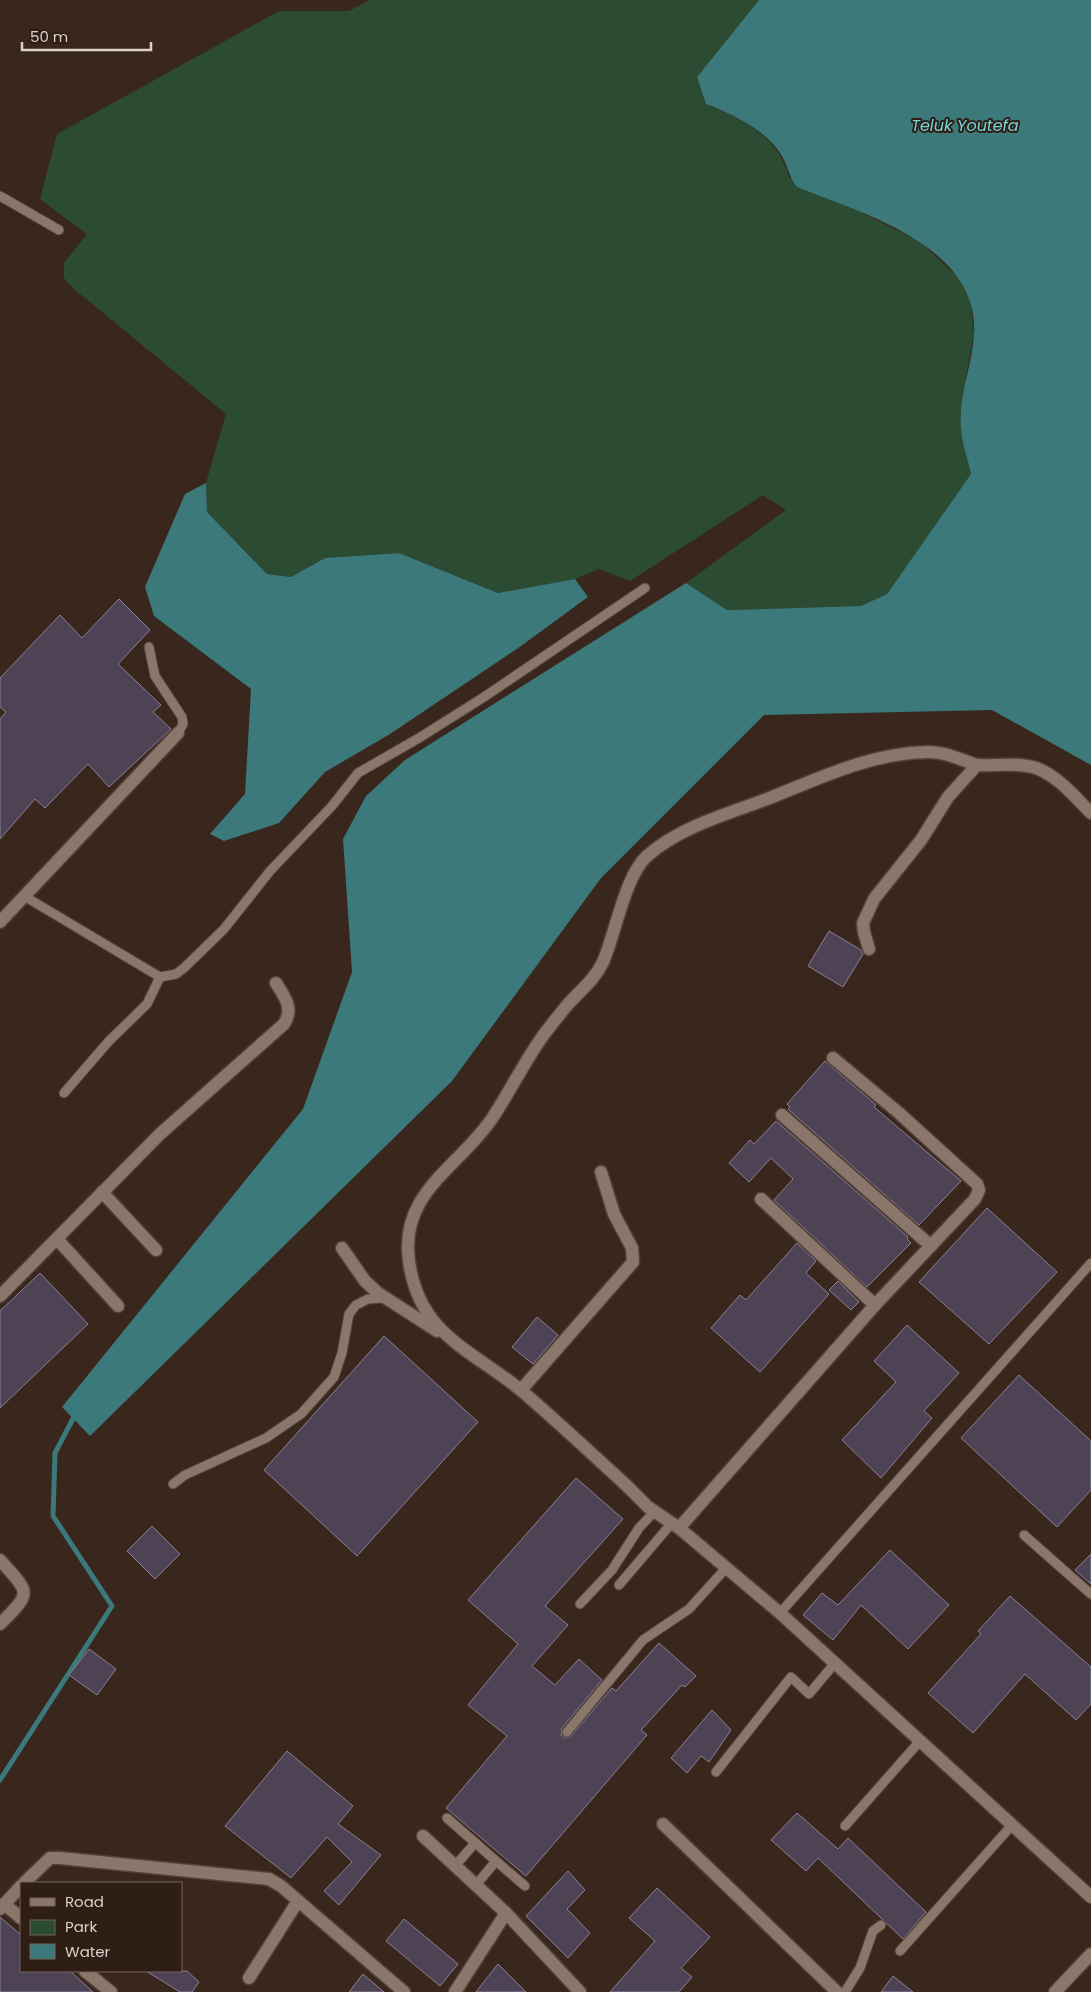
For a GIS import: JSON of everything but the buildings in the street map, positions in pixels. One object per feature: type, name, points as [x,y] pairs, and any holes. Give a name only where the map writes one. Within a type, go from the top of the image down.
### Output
[{"type":"street","points":[[0,922],[178,733]]},
{"type":"street","points":[[449,1340],[425,1309],[416,1288],[409,1262],[408,1234],[416,1208],[426,1192],[485,1129],[544,1034],[570,1002],[595,976],[610,945],[636,867],[661,845],[703,823],[856,764],[892,756],[932,752],[977,765],[1012,765],[1036,768],[1060,784],[1091,812]]},
{"type":"street","points":[[869,949],[863,922],[874,899],[920,840],[948,797],[977,765]]},
{"type":"street","points":[[0,1296],[160,1134],[284,1024],[288,1018],[290,1007],[276,983]]},
{"type":"street","points":[[675,1526],[975,1199],[979,1190],[977,1184],[899,1113],[833,1058]]},
{"type":"street","points":[[782,1115],[931,1246]]},
{"type":"street","points":[[521,1390],[633,1262],[632,1248],[614,1214],[601,1172]]},
{"type":"street","points":[[102,1192],[156,1250]]},
{"type":"street","points":[[761,1199],[876,1305]]},
{"type":"street","points":[[57,1239],[118,1306]]},
{"type":"street","points":[[342,1248],[365,1281],[385,1298],[521,1390],[654,1512],[675,1526],[780,1612],[1091,1897]]},
{"type":"street","points":[[0,1560],[22,1585],[25,1594],[23,1601],[0,1624]]},
{"type":"street","points":[[663,1824],[837,1992]]},
{"type":"street","points":[[423,1836],[506,1913],[580,1992]]},
{"type":"street","points":[[25,1882],[50,1858],[269,1879],[298,1900],[404,1992]]},
{"type":"street","points":[[20,1887],[2,1906],[20,1917]]},
{"type":"street","points":[[249,1978],[298,1900]]},
{"type":"street","points":[[455,1992],[506,1913]]},
{"type":"street","points":[[1055,1992],[1091,1954]]},
{"type":"street","points":[[86,1972],[111,1992]]},
{"type":"lane","points":[[0,196],[59,230]]},
{"type":"lane","points":[[24,896],[160,977],[176,974],[224,929],[270,870],[332,806],[358,773],[492,692],[645,588]]},
{"type":"lane","points":[[149,647],[155,676],[182,716],[183,724],[178,733]]},
{"type":"lane","points":[[64,1093],[109,1041],[147,1004],[160,977]]},
{"type":"lane","points":[[780,1612],[1091,1263]]},
{"type":"lane","points":[[173,1484],[185,1475],[266,1438],[301,1414],[334,1377],[342,1353],[349,1314],[356,1305],[368,1299],[385,1298]]},
{"type":"lane","points":[[580,1604],[612,1570],[639,1528],[654,1512]]},
{"type":"lane","points":[[619,1585],[675,1526]]},
{"type":"lane","points":[[1024,1535],[1091,1594]]},
{"type":"lane","points":[[567,1732],[644,1640],[689,1608],[727,1568]]},
{"type":"lane","points":[[716,1772],[791,1677],[809,1694],[835,1663]]},
{"type":"lane","points":[[845,1826],[920,1741]]},
{"type":"lane","points":[[447,1818],[525,1886]]},
{"type":"lane","points":[[900,1951],[1012,1825]]},
{"type":"lane","points":[[455,1866],[475,1843]]},
{"type":"lane","points":[[476,1885],[496,1862]]},
{"type":"lane","points":[[845,1992],[860,1968],[873,1931],[881,1925]]},
{"type":"green space","points":[[370,0],[759,0],[697,77],[706,104],[733,116],[758,131],[777,151],[789,177],[919,241],[960,279],[970,300],[974,334],[966,376],[961,429],[971,474],[887,594],[861,606],[727,610],[686,583],[786,510],[763,495],[630,581],[599,569],[575,579],[498,593],[399,553],[325,558],[291,577],[267,574],[207,512],[206,483],[226,414],[74,289],[64,278],[64,263],[87,234],[40,199],[57,134],[279,11],[349,11]]},
{"type":"water","name":"Teluk Youtefa","points":[[759,0],[1091,0],[1091,765],[992,710],[764,715],[601,878],[452,1081],[90,1436],[62,1407],[303,1109],[352,972],[343,839],[366,796],[405,760],[686,583],[727,610],[861,606],[887,594],[971,474],[961,429],[961,405],[974,335],[971,304],[958,278],[938,256],[912,237],[883,222],[797,187],[783,157],[773,144],[747,123],[706,104],[697,77]]},
{"type":"water","points":[[206,483],[207,512],[267,574],[291,577],[325,558],[399,553],[498,593],[575,579],[588,597],[521,646],[390,734],[325,772],[279,823],[224,841],[210,834],[245,794],[251,689],[154,616],[145,587],[185,494]]},
{"type":"waterway","points":[[0,1780],[112,1606],[53,1516],[55,1453],[76,1413]]}]
